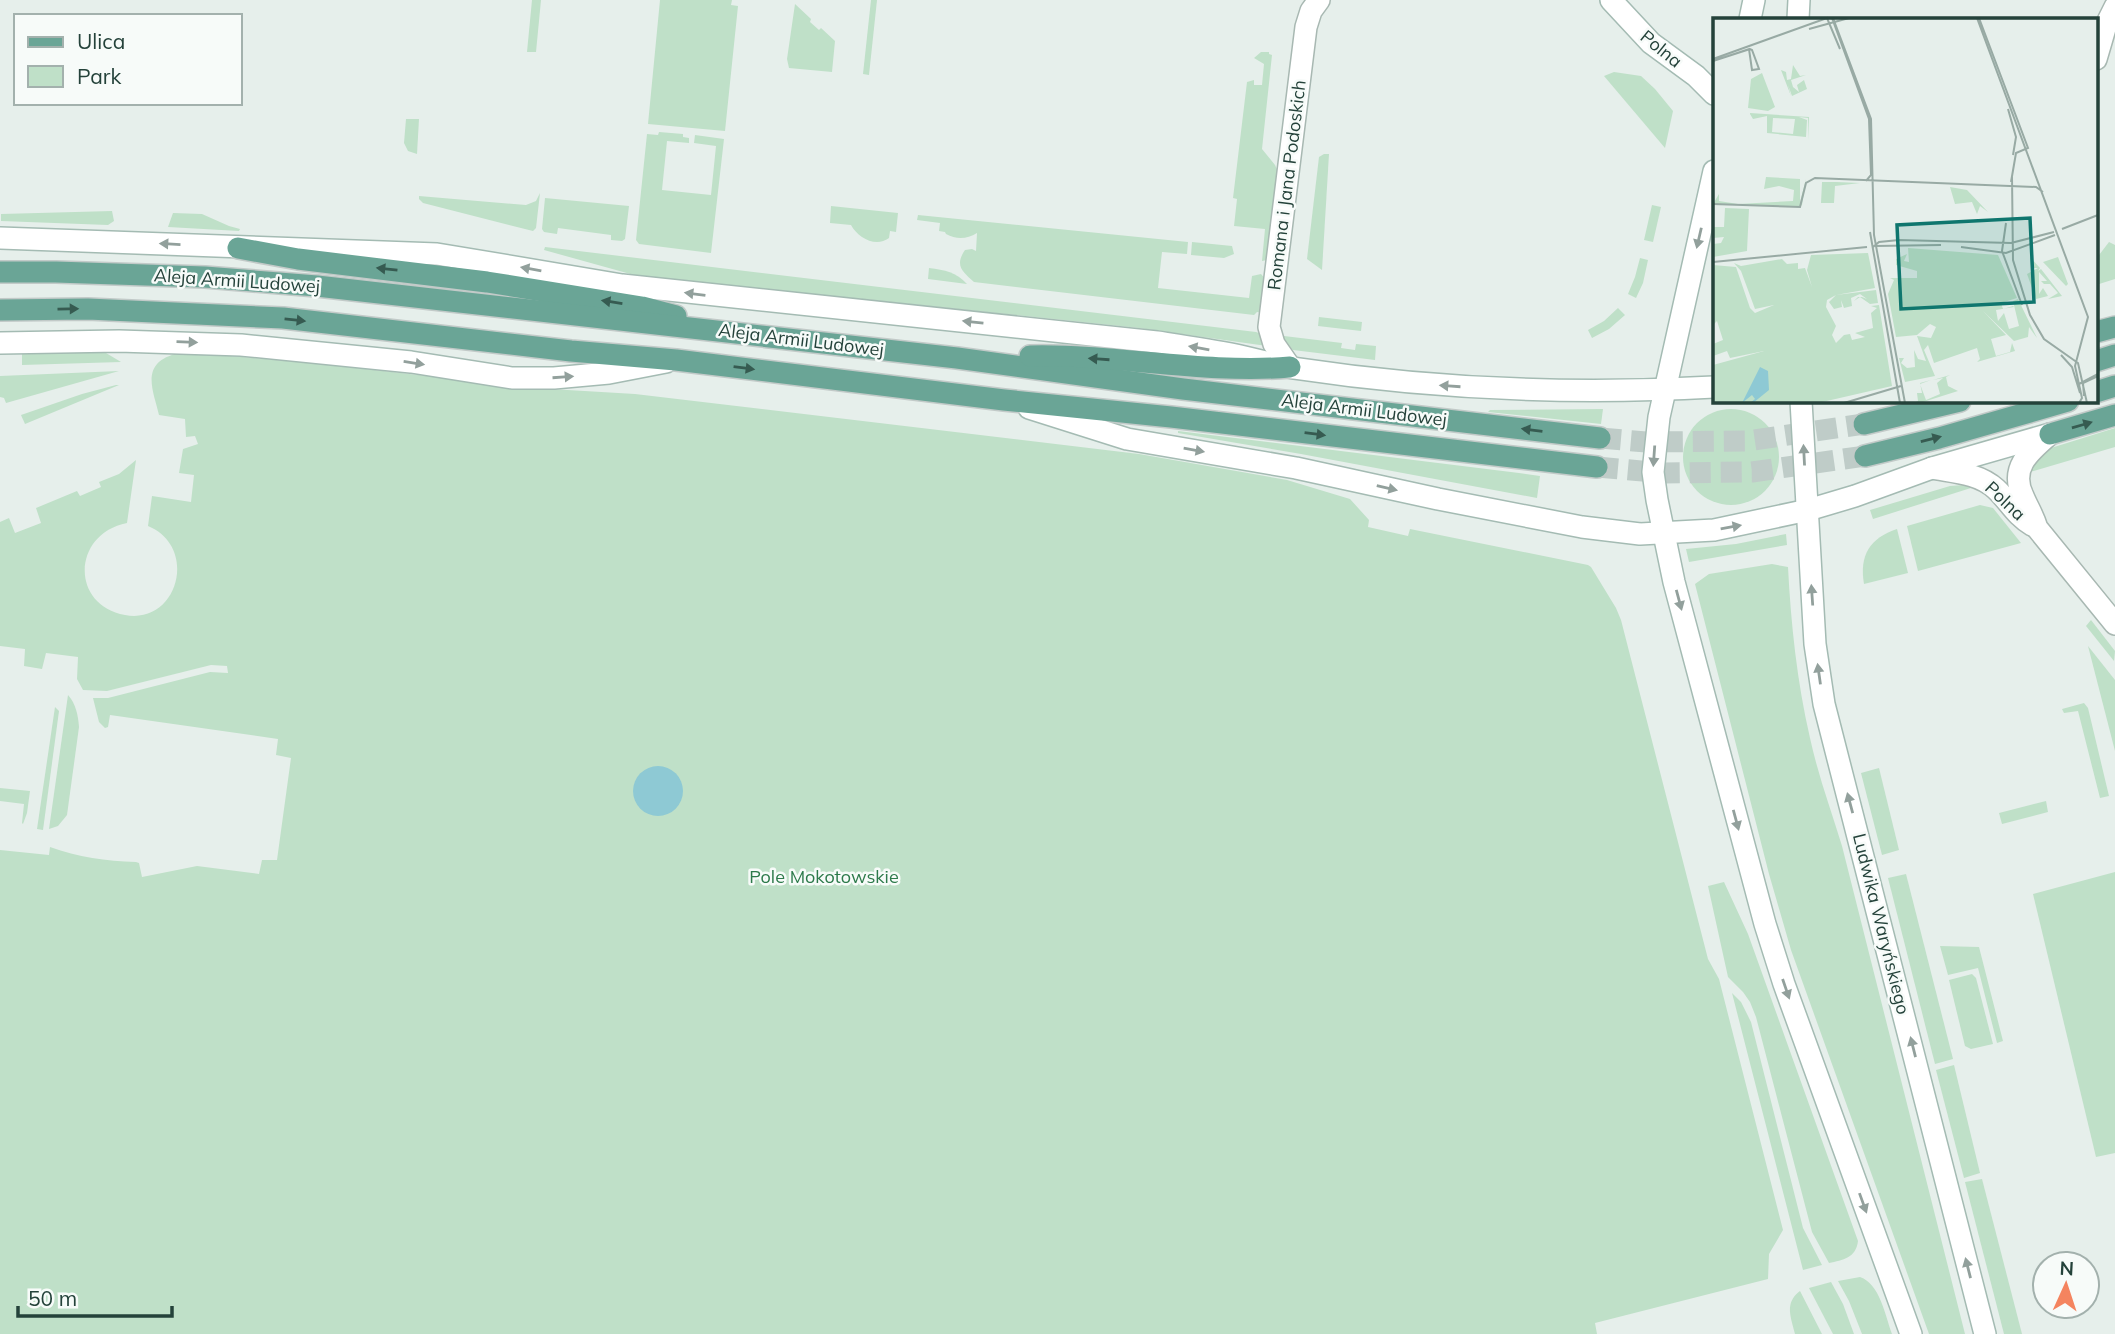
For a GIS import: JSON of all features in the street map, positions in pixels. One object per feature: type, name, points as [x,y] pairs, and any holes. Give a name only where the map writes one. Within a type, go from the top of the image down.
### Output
[{"type":"main road","name":"Romana i Jana Podoskich","points":[[1290,367],[1274,344],[1269,327],[1307,21],[1319,0]]},
{"type":"main road","name":"Polna","points":[[1611,0],[1651,43],[1696,76],[1713,93]]},
{"type":"main road","points":[[1750,18],[1755,0]]},
{"type":"main road","points":[[1798,18],[1799,0]]},
{"type":"main road","points":[[2098,52],[2115,7]]},
{"type":"main road","points":[[1713,175],[1658,417],[1653,472],[1663,534],[1765,924],[1910,1334]]},
{"type":"main road","points":[[0,238],[437,254],[622,285],[1157,342],[1290,367],[1426,385],[1609,390],[1713,387]]},
{"type":"main road","points":[[238,248],[298,259],[459,278],[642,307],[725,331]]},
{"type":"main road","name":"Aleja Armii Ludowej","points":[[0,272],[252,280],[957,358],[1183,389],[1600,438]]},
{"type":"main road","name":"Aleja Armii Ludowej","points":[[0,310],[101,309],[283,318],[570,351],[676,360],[1597,467]]},
{"type":"main road","points":[[2098,331],[2115,327]]},
{"type":"main road","points":[[0,343],[119,341],[241,345],[411,362],[512,378],[554,378],[609,373],[676,360]]},
{"type":"main road","points":[[2098,360],[2115,355]]},
{"type":"main road","points":[[957,358],[1037,356],[1208,368],[1290,367]]},
{"type":"main road","points":[[2098,391],[2115,386]]},
{"type":"main road","points":[[1004,400],[1127,439],[1296,468],[1582,527],[1617,533],[1663,534],[1714,530],[1808,510],[1931,468],[2115,415]]},
{"type":"main road","name":"Ludwika Waryńskiego","points":[[1801,402],[1815,644],[1824,704],[1985,1334]]},
{"type":"main road","points":[[1864,425],[1956,402]]},
{"type":"main road","points":[[1865,456],[2065,402]]},
{"type":"main road","name":"Polna","points":[[2050,434],[2025,458],[2018,474],[2021,493],[2031,509],[2037,527],[2115,624]]},
{"type":"main road","name":"Polna","points":[[1931,468],[1982,479],[1994,487],[2020,518],[2037,527]]},
{"type":"green space","points":[[532,0],[541,0],[536,52],[527,52]]},
{"type":"green space","points":[[660,0],[732,0],[731,5],[738,6],[725,131],[648,124]]},
{"type":"green space","points":[[871,0],[877,0],[869,75],[863,74]]},
{"type":"green space","points":[[795,4],[811,19],[810,22],[835,41],[832,72],[789,68],[787,59]]},
{"type":"green space","points":[[1261,52],[1269,52],[1272,55],[1262,149],[1279,174],[1267,260],[1262,261],[1265,229],[1234,226],[1237,199],[1233,198],[1247,82],[1254,80],[1254,85],[1262,85],[1264,64],[1254,58]]},
{"type":"green space","points":[[1614,72],[1641,76],[1673,111],[1665,148],[1604,76]]},
{"type":"green space","points":[[406,119],[419,119],[417,154],[408,151],[404,143]]},
{"type":"green space","points":[[659,132],[683,134],[683,137],[689,138],[689,143],[667,141],[662,190],[711,195],[716,146],[694,143],[695,135],[724,139],[711,253],[639,244],[636,240],[647,134],[658,135]]},
{"type":"green space","points":[[1329,154],[1322,270],[1307,259],[1319,157]]},
{"type":"green space","points":[[540,193],[536,228],[533,231],[423,203],[419,199],[419,196],[526,205],[536,201]]},
{"type":"green space","points":[[545,198],[629,206],[625,239],[611,240],[611,235],[558,228],[557,234],[544,232]]},
{"type":"green space","points":[[1652,205],[1661,207],[1653,242],[1644,240]]},
{"type":"green space","points":[[831,206],[898,213],[896,232],[890,231],[889,238],[884,241],[868,240],[858,234],[851,225],[830,223]]},
{"type":"green space","points":[[112,211],[114,221],[108,225],[1,221],[1,214]]},
{"type":"green space","points":[[173,213],[202,214],[240,229],[168,227]]},
{"type":"green space","points":[[918,215],[1188,242],[1187,254],[1162,252],[1158,288],[1249,298],[1252,276],[1261,274],[1267,281],[1263,313],[1257,312],[1254,315],[974,282],[963,272],[960,260],[965,250],[976,251],[977,233],[966,238],[954,237],[939,231],[940,223],[917,220]]},
{"type":"green space","points":[[1192,242],[1232,246],[1234,254],[1224,258],[1191,255]]},
{"type":"green space","points":[[2109,242],[2115,245],[2115,279],[2098,284],[2098,256]]},
{"type":"green space","points":[[545,247],[1256,332],[1262,334],[1267,346],[1139,328],[634,275],[544,250]]},
{"type":"green space","points":[[1640,258],[1648,260],[1643,283],[1636,298],[1628,294]]},
{"type":"green space","points":[[929,268],[950,272],[967,284],[928,279]]},
{"type":"green space","points":[[1618,308],[1625,315],[1609,329],[1592,338],[1588,330],[1604,321]]},
{"type":"green space","points":[[1319,317],[1362,322],[1361,331],[1318,326]]},
{"type":"green space","points":[[1277,337],[1342,343],[1341,348],[1355,350],[1356,344],[1376,346],[1375,360],[1293,350]]},
{"type":"green space","points":[[22,353],[106,353],[121,362],[22,365]]},
{"type":"green space","name":"Pole Mokotowskie","points":[[175,354],[208,354],[312,363],[534,388],[635,394],[1139,454],[1287,480],[1350,499],[1369,520],[1368,527],[1408,536],[1410,529],[1588,565],[1621,620],[1708,959],[1719,979],[1783,1230],[1769,1254],[1768,1279],[1595,1323],[1597,1334],[0,1334],[0,850],[49,855],[50,847],[92,858],[136,862],[139,863],[142,877],[197,866],[259,874],[262,860],[277,860],[291,758],[276,755],[278,739],[110,715],[108,727],[105,728],[99,722],[93,698],[108,698],[210,672],[228,673],[227,666],[211,665],[107,691],[83,690],[77,679],[78,657],[46,653],[42,669],[24,666],[25,649],[0,646],[0,522],[9,518],[15,533],[41,523],[36,508],[77,491],[80,496],[101,487],[99,482],[119,474],[136,460],[127,523],[109,530],[96,541],[88,554],[85,569],[87,584],[94,598],[107,609],[125,615],[143,615],[158,608],[169,597],[176,582],[177,566],[173,550],[164,536],[148,526],[152,496],[191,502],[194,475],[179,473],[183,449],[198,444],[195,436],[186,437],[185,419],[159,415],[154,396],[153,371],[164,358]]},
{"type":"green space","points":[[119,371],[6,403],[4,398],[0,397],[0,376]]},
{"type":"green space","points":[[119,385],[25,424],[21,415],[82,394]]},
{"type":"green space","points":[[1603,409],[1601,424],[1488,412],[1490,410]]},
{"type":"green space","points":[[1731,409],[1749,412],[1765,423],[1776,439],[1779,457],[1776,475],[1765,491],[1749,502],[1731,505],[1713,502],[1697,491],[1686,475],[1683,457],[1686,439],[1697,423],[1713,412]]},
{"type":"green space","points":[[2115,428],[2115,447],[2030,472],[2039,458],[2051,448]]},
{"type":"green space","points":[[1178,433],[1540,476],[1537,498]]},
{"type":"green space","points":[[1950,486],[1974,487],[1873,519],[1870,510]]},
{"type":"green space","points":[[1980,505],[1993,508],[2021,543],[1918,571],[1907,526]]},
{"type":"green space","points":[[1897,529],[1908,573],[1864,584],[1863,564],[1868,549],[1880,537]]},
{"type":"green space","points":[[1786,534],[1787,545],[1689,562],[1686,549],[1736,544]]},
{"type":"green space","points":[[1772,564],[1788,567],[1795,653],[1810,738],[1842,846],[1965,1334],[1929,1334],[1791,950],[1695,584],[1709,574]]},
{"type":"green space","points":[[2091,620],[2115,651],[2114,661],[2086,626]]},
{"type":"green space","points":[[2088,646],[2115,680],[2115,751]]},
{"type":"green space","points":[[68,695],[76,710],[79,727],[67,815],[58,826],[49,829]]},
{"type":"green space","points":[[2084,703],[2088,708],[2109,796],[2100,798],[2078,711],[2064,713],[2062,709]]},
{"type":"green space","points":[[55,707],[59,711],[43,830],[37,829]]},
{"type":"green space","points":[[1879,768],[1899,850],[1882,855],[1861,773]]},
{"type":"green space","points":[[0,788],[30,791],[23,824],[24,804],[0,801]]},
{"type":"green space","points":[[2046,801],[2048,812],[2002,824],[1999,813]]},
{"type":"green space","points":[[2115,872],[2115,1153],[2096,1157],[2033,894]]},
{"type":"green space","points":[[1906,874],[1953,1059],[1935,1064],[1888,878]]},
{"type":"green space","points":[[1724,882],[1748,934],[1858,1241],[1852,1255],[1839,1261],[1829,1263],[1812,1232],[1756,1017],[1743,992],[1728,977],[1708,886]]},
{"type":"green space","points":[[1940,946],[1979,947],[2003,1041],[1997,1043],[1978,968],[1948,975]]},
{"type":"green space","points":[[1972,974],[1976,978],[1993,1044],[1971,1049],[1965,1046],[1949,980]]},
{"type":"green space","points":[[1732,993],[1741,1002],[1751,1022],[1803,1228],[1822,1265],[1803,1270]]},
{"type":"green space","points":[[1954,1065],[1980,1173],[1964,1178],[1936,1070]]},
{"type":"green space","points":[[1982,1179],[2022,1334],[2004,1334],[1965,1182]]},
{"type":"green space","points":[[1860,1277],[1877,1293],[1892,1334],[1862,1334],[1838,1281]]},
{"type":"green space","points":[[1831,1282],[1854,1334],[1833,1334],[1809,1288]]},
{"type":"green space","points":[[1800,1291],[1822,1334],[1795,1334],[1790,1305]]},
{"type":"water","points":[[658,766],[676,773],[683,791],[676,809],[658,816],[640,809],[633,791],[640,773]]},
{"type":"tunnel","points":[[1600,438],[1646,442],[1747,441],[1864,424]]},
{"type":"tunnel","points":[[1597,467],[1664,473],[1752,472],[1865,456]]}]
